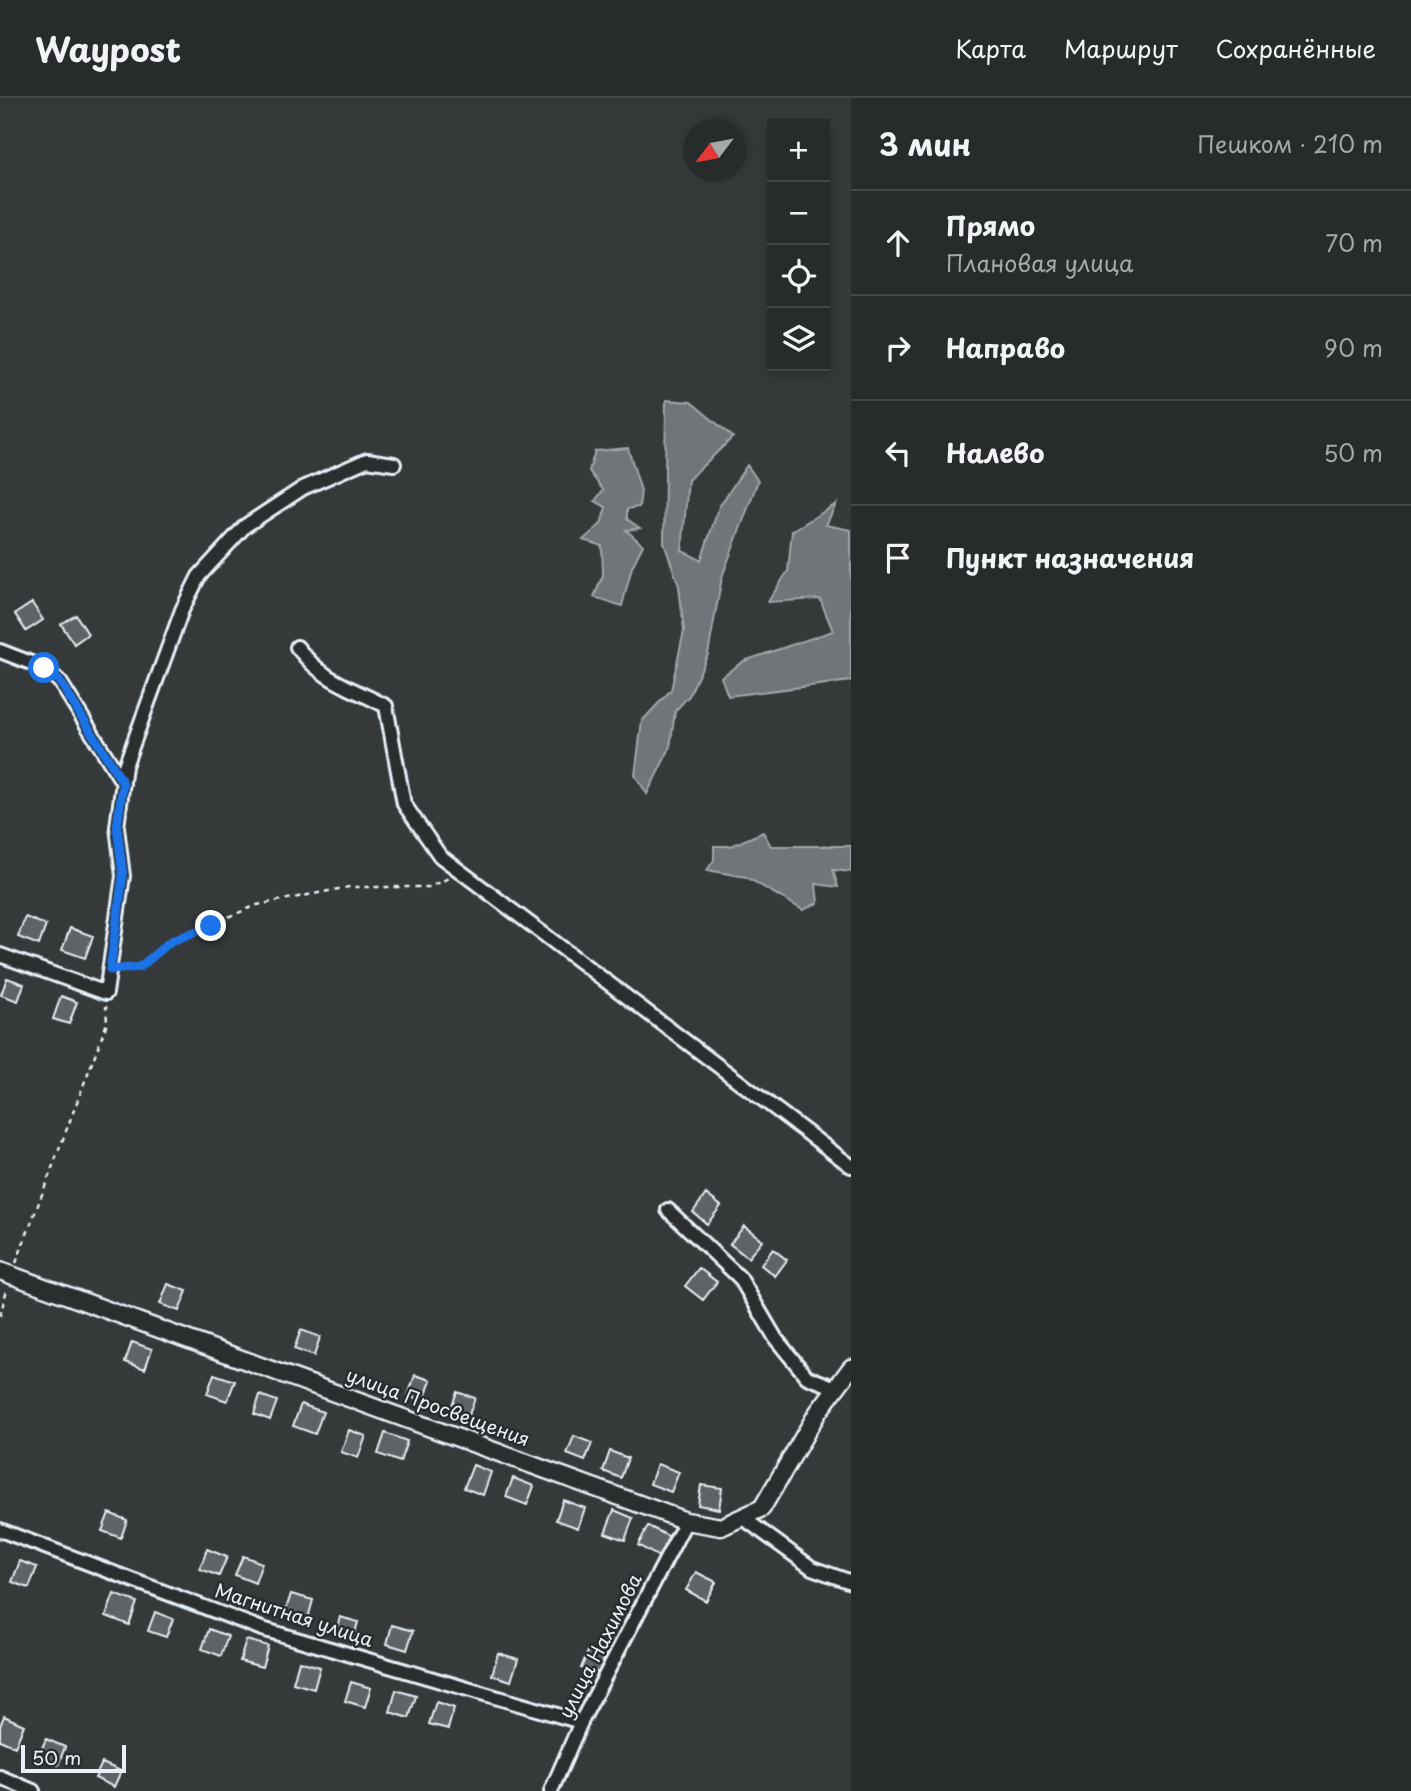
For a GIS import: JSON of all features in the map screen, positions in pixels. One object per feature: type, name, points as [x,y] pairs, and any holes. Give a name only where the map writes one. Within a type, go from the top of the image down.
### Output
[{"type":"street","points":[[0,956],[106,993],[123,876],[117,827],[125,766],[182,610],[200,576],[245,526],[303,488],[367,460],[394,464]]},
{"type":"street","points":[[297,647],[312,667],[331,682],[348,686],[386,706],[404,804],[440,856],[851,1166]]},
{"type":"street","points":[[0,651],[44,668],[60,682],[123,783]]},
{"type":"street","points":[[668,1210],[740,1278],[776,1339],[807,1377],[836,1388]]},
{"type":"street","name":"улица Просвещения","points":[[6,1273],[686,1521],[721,1527],[742,1517]]},
{"type":"street","points":[[851,1368],[818,1412],[762,1508],[742,1517],[812,1568],[851,1581]]},
{"type":"street","name":"улица Нахимова","points":[[551,1791],[581,1722],[686,1521]]},
{"type":"street","name":"Магнитная улица","points":[[0,1530],[262,1629],[581,1722]]},
{"type":"street","points":[[0,1777],[33,1791]]},
{"type":"path","points":[[110,970],[140,967],[171,941],[257,905],[349,887],[429,887],[462,873]]},
{"type":"path","points":[[0,1316],[6,1273],[44,1194],[107,1023],[106,993]]},
{"type":"shaded area","points":[[666,400],[691,402],[733,437],[688,480],[682,551],[701,560],[719,507],[747,465],[758,481],[722,577],[708,654],[689,696],[675,711],[670,748],[647,794],[635,775],[642,721],[671,690],[684,631],[679,586],[664,543]]},
{"type":"shaded area","points":[[628,448],[641,491],[639,507],[627,509],[627,519],[640,528],[626,530],[643,545],[632,567],[622,606],[594,597],[603,575],[602,546],[583,540],[601,524],[606,507],[595,501],[603,490],[589,471],[595,451]]},
{"type":"shaded area","points":[[836,504],[826,525],[851,530],[851,681],[728,696],[721,677],[744,661],[833,631],[820,599],[768,602],[788,571],[792,531]]},
{"type":"shaded area","points":[[763,832],[771,846],[851,846],[851,872],[833,870],[838,887],[816,884],[818,903],[803,910],[746,877],[707,870],[714,860],[714,846],[731,846]]},
{"type":"building","points":[[32,603],[43,620],[26,631],[15,614]]},
{"type":"building","points":[[76,615],[88,634],[74,644],[61,624]]},
{"type":"building","points":[[25,917],[46,925],[39,945],[18,937]]},
{"type":"building","points":[[70,928],[93,936],[85,958],[62,950]]},
{"type":"building","points":[[7,978],[24,984],[18,1001],[1,995]]},
{"type":"building","points":[[61,996],[77,1002],[69,1024],[53,1019]]},
{"type":"building","points":[[706,1194],[721,1206],[707,1224],[693,1212]]},
{"type":"building","points":[[744,1226],[762,1240],[748,1258],[730,1244]]},
{"type":"building","points":[[773,1249],[787,1260],[775,1276],[761,1265]]},
{"type":"building","points":[[699,1268],[717,1282],[703,1300],[685,1286]]},
{"type":"building","points":[[168,1284],[187,1291],[179,1311],[160,1304]]},
{"type":"building","points":[[301,1330],[320,1337],[314,1356],[294,1349]]},
{"type":"building","points":[[132,1342],[152,1349],[145,1369],[125,1362]]},
{"type":"building","points":[[214,1374],[235,1381],[227,1401],[207,1394]]},
{"type":"building","points":[[415,1375],[431,1380],[424,1401],[408,1396]]},
{"type":"building","points":[[457,1392],[475,1398],[467,1420],[449,1413]]},
{"type":"building","points":[[260,1395],[277,1401],[270,1420],[254,1414]]},
{"type":"building","points":[[301,1404],[323,1412],[315,1434],[293,1426]]},
{"type":"building","points":[[349,1430],[366,1436],[358,1458],[341,1452]]},
{"type":"building","points":[[385,1433],[407,1441],[400,1462],[378,1454]]},
{"type":"building","points":[[574,1436],[592,1443],[585,1461],[567,1454]]},
{"type":"building","points":[[610,1451],[628,1458],[621,1478],[603,1471]]},
{"type":"building","points":[[657,1464],[679,1472],[671,1492],[650,1484]]},
{"type":"building","points":[[473,1465],[491,1472],[483,1495],[464,1488]]},
{"type":"building","points":[[513,1478],[534,1486],[527,1505],[506,1497]]},
{"type":"building","points":[[701,1485],[722,1488],[719,1509],[698,1505]]},
{"type":"building","points":[[563,1500],[585,1508],[578,1528],[556,1520]]},
{"type":"building","points":[[614,1510],[633,1518],[625,1540],[605,1533]]},
{"type":"building","points":[[109,1513],[127,1520],[121,1538],[102,1531]]},
{"type":"building","points":[[648,1526],[670,1537],[659,1557],[638,1545]]},
{"type":"building","points":[[207,1549],[227,1557],[219,1576],[200,1569]]},
{"type":"building","points":[[243,1556],[262,1563],[255,1583],[235,1575]]},
{"type":"building","points":[[20,1561],[37,1567],[29,1588],[12,1582]]},
{"type":"building","points":[[696,1572],[716,1582],[706,1601],[686,1590]]},
{"type":"building","points":[[114,1594],[137,1602],[129,1625],[106,1616]]},
{"type":"building","points":[[291,1594],[313,1600],[307,1622],[284,1615]]},
{"type":"building","points":[[155,1612],[173,1619],[166,1637],[148,1631]]},
{"type":"building","points":[[340,1617],[358,1622],[353,1640],[335,1635]]},
{"type":"building","points":[[392,1625],[413,1631],[407,1650],[387,1644]]},
{"type":"building","points":[[209,1629],[228,1636],[221,1656],[202,1649]]},
{"type":"building","points":[[246,1640],[268,1646],[262,1667],[240,1661]]},
{"type":"building","points":[[589,1649],[605,1656],[602,1664],[607,1667],[604,1674],[581,1668]]},
{"type":"building","points":[[498,1653],[518,1659],[511,1681],[492,1675]]},
{"type":"building","points":[[299,1661],[320,1667],[314,1689],[293,1683]]},
{"type":"building","points":[[351,1682],[371,1688],[365,1707],[345,1701]]},
{"type":"building","points":[[396,1690],[416,1696],[409,1718],[390,1712]]},
{"type":"building","points":[[436,1702],[454,1708],[448,1729],[429,1724]]},
{"type":"building","points":[[4,1716],[24,1725],[15,1747],[0,1740],[0,1726]]},
{"type":"building","points":[[46,1739],[65,1747],[58,1765],[38,1757]]},
{"type":"building","points":[[102,1763],[121,1771],[114,1787],[95,1778]]},
{"type":"route","points":[[44,668],[60,682],[123,783],[117,827],[123,876],[110,970],[140,967],[171,941],[211,926]]}]
